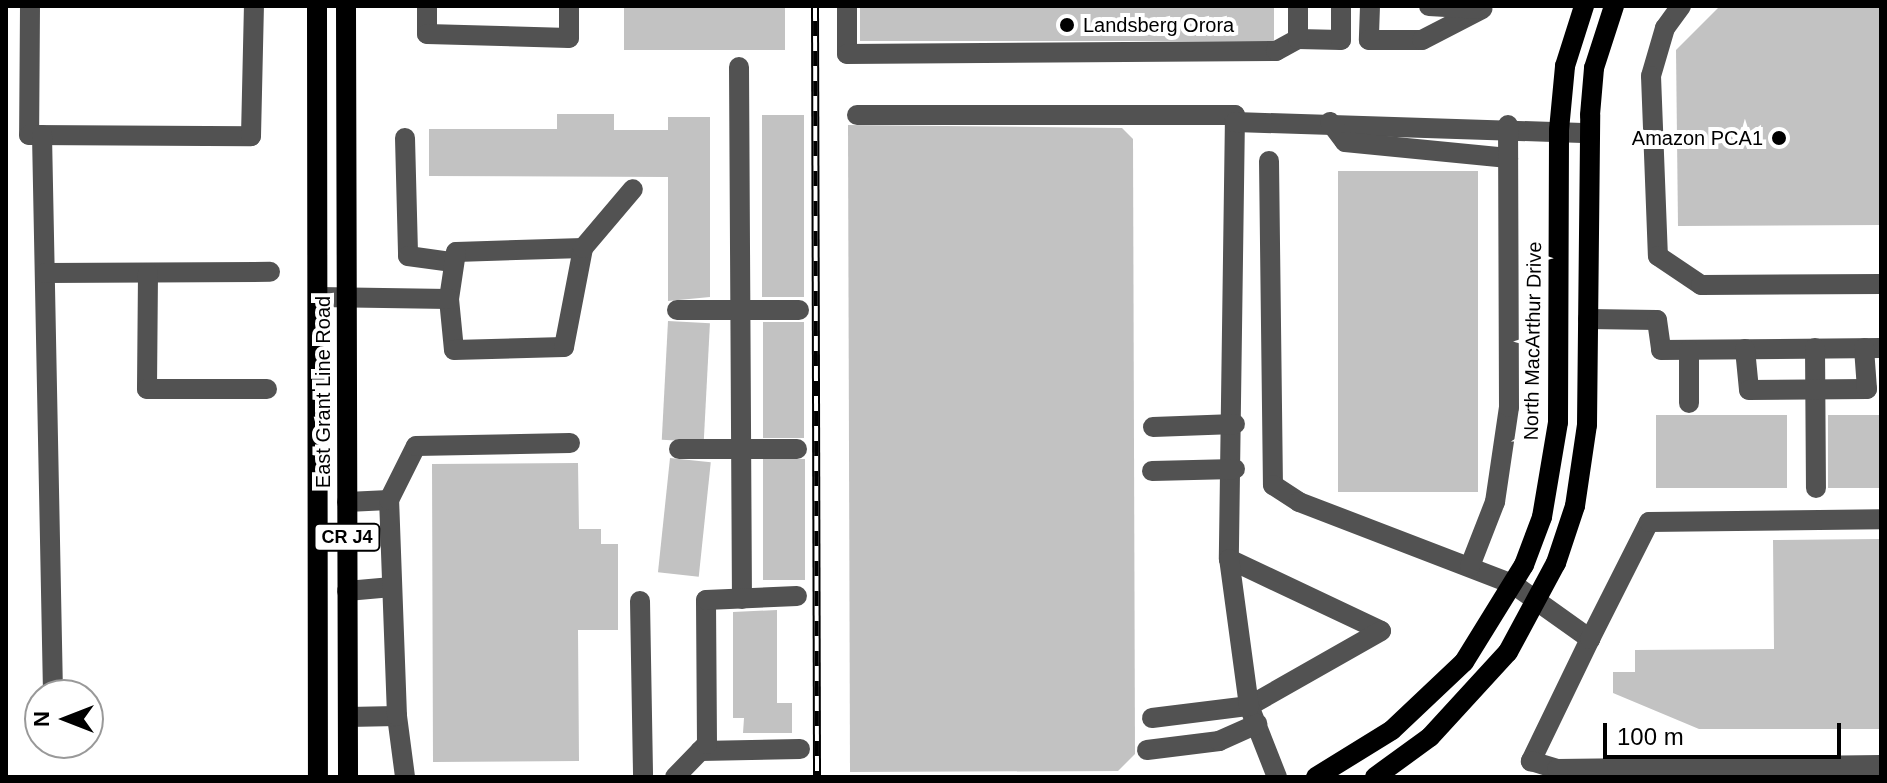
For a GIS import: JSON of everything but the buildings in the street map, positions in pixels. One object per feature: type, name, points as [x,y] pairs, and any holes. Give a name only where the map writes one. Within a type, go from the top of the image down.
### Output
[{"type":"main road","name":"East Grant Line Road","points":[[317,6],[318,777]]},
{"type":"main road","name":"East Grant Line Road","points":[[346,6],[348,777]]},
{"type":"main road","name":"North MacArthur Drive","points":[[1316,777],[1430,698],[1490,627],[1513,584],[1542,517],[1558,422],[1559,130],[1565,66],[1584,6]]},
{"type":"main road","points":[[1375,777],[1396,771],[1472,697],[1537,603],[1570,520],[1585,456],[1590,133],[1594,68],[1614,6]]},
{"type":"lane","points":[[30,6],[29,135],[251,136],[254,6]]},
{"type":"lane","points":[[427,6],[427,34],[569,38],[569,6]]},
{"type":"lane","points":[[847,6],[847,54],[1276,51],[1298,39],[1341,40],[1341,6]]},
{"type":"lane","points":[[1298,6],[1298,39]]},
{"type":"lane","points":[[1370,6],[1369,40],[1422,40],[1483,7]]},
{"type":"lane","points":[[1429,6],[1483,7]]},
{"type":"lane","points":[[1681,6],[1665,28],[1651,76],[1658,256],[1701,285],[1881,284]]},
{"type":"lane","points":[[739,67],[742,599]]},
{"type":"lane","points":[[857,115],[1235,115],[1235,469],[1229,559],[1253,715],[1277,777]]},
{"type":"lane","points":[[1235,122],[1508,125],[1590,133]]},
{"type":"lane","points":[[1330,122],[1345,142],[1508,158]]},
{"type":"lane","points":[[1470,566],[1495,502],[1509,407],[1508,125]]},
{"type":"lane","points":[[42,135],[53,679]]},
{"type":"lane","points":[[405,138],[408,256],[451,262]]},
{"type":"lane","points":[[1269,161],[1273,485],[1299,502],[1513,584],[1590,639]]},
{"type":"lane","points":[[583,248],[463,247],[451,262],[449,299],[454,350],[560,351],[568,343],[583,248],[633,189]]},
{"type":"lane","points":[[45,273],[270,272]]},
{"type":"lane","points":[[148,273],[147,389],[267,389]]},
{"type":"lane","points":[[318,297],[449,299]]},
{"type":"lane","points":[[677,310],[799,310]]},
{"type":"lane","points":[[1588,319],[1657,320],[1661,350],[1815,348],[1873,348],[1867,389],[1749,390],[1745,349]]},
{"type":"lane","points":[[1815,348],[1816,488]]},
{"type":"lane","points":[[1689,350],[1689,403]]},
{"type":"lane","points":[[1153,427],[1235,424]]},
{"type":"lane","points":[[405,777],[397,716],[389,500],[416,446],[570,443]]},
{"type":"lane","points":[[679,449],[797,449]]},
{"type":"lane","points":[[1152,471],[1235,469]]},
{"type":"lane","points":[[347,502],[389,500]]},
{"type":"lane","points":[[1881,519],[1649,522],[1531,761],[1557,769],[1828,771],[1881,765]]},
{"type":"lane","points":[[1147,750],[1219,741],[1253,715],[1381,631],[1229,559]]},
{"type":"lane","points":[[347,591],[392,587]]},
{"type":"lane","points":[[675,777],[707,744],[706,600],[797,596]]},
{"type":"lane","points":[[640,601],[643,777]]},
{"type":"lane","points":[[1152,718],[1253,715]]},
{"type":"lane","points":[[348,717],[397,716]]},
{"type":"lane","points":[[700,751],[800,749]]},
{"type":"railway","points":[[815,6],[817,777]]},
{"type":"place","name":"Landsberg Orora","points":[[1067,25]]},
{"type":"place","name":"Amazon PCA1","points":[[1779,138]]}]
